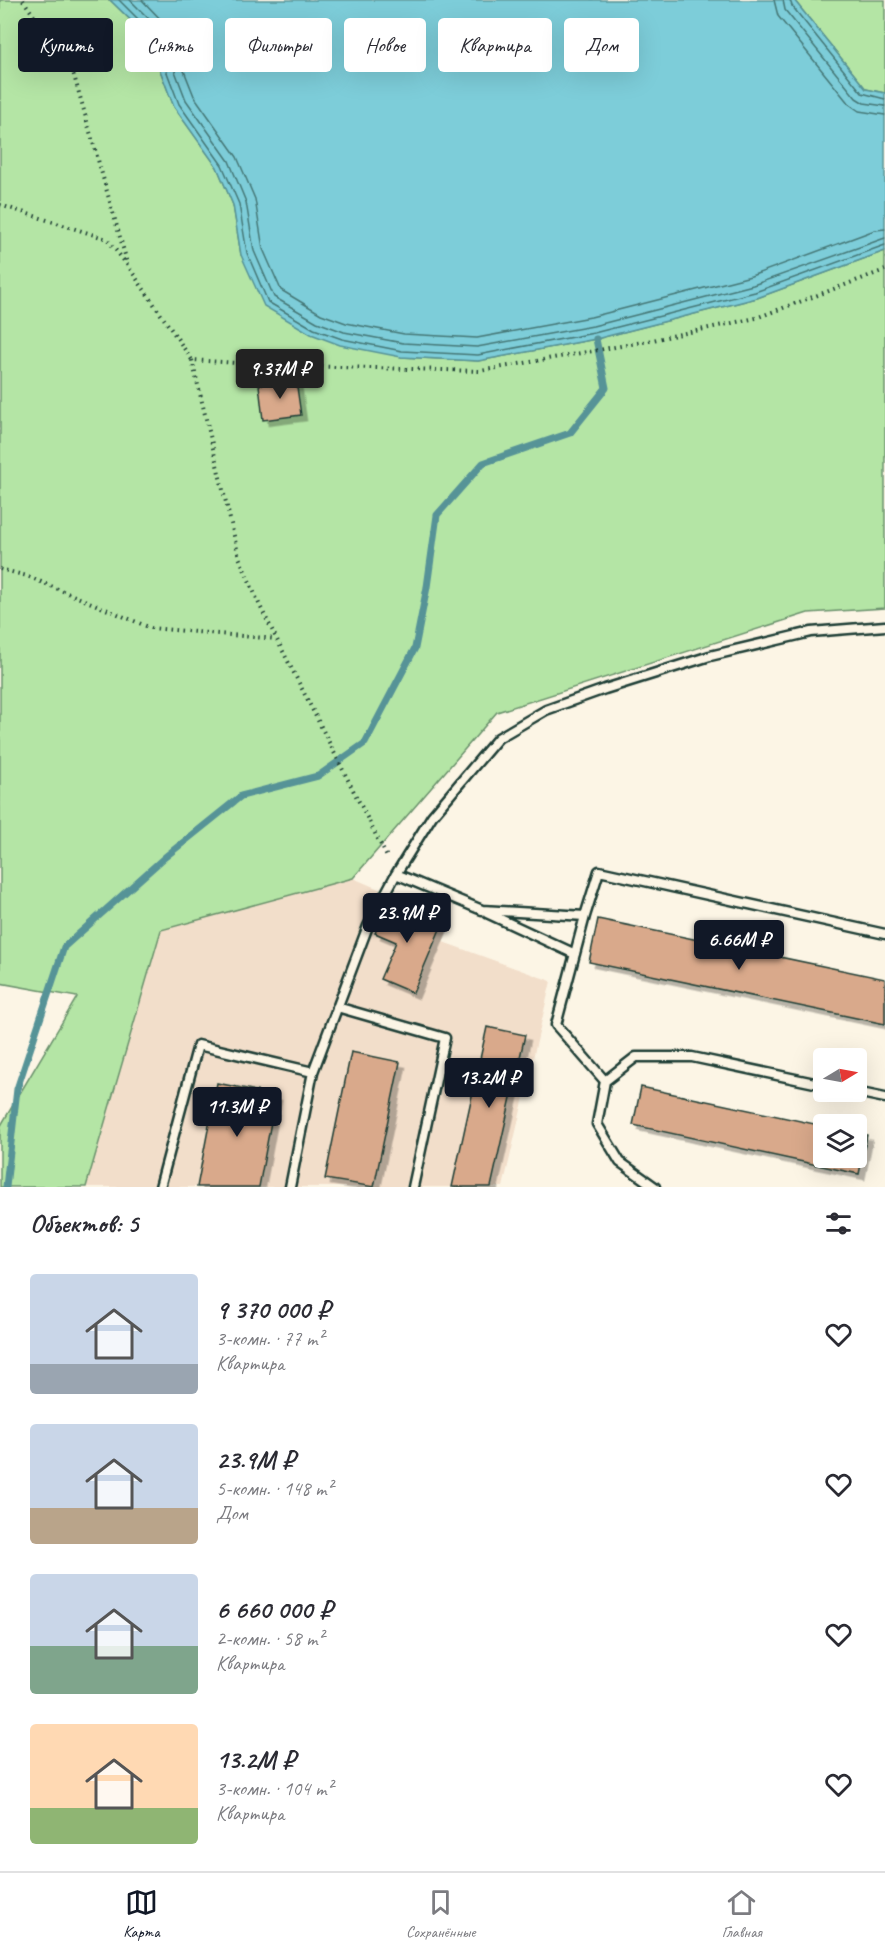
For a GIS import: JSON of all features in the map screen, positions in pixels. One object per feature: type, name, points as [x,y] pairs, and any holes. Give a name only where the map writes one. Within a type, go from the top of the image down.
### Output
[{"type":"lane","points":[[290,1187],[313,1072],[368,926],[396,874],[432,816],[498,738],[546,710],[710,656],[811,632],[885,626]]},
{"type":"lane","points":[[605,1081],[556,1025],[585,916],[600,871],[885,934]]},
{"type":"lane","points":[[396,874],[482,910],[575,954]]},
{"type":"lane","points":[[482,910],[585,916]]},
{"type":"lane","points":[[337,1007],[445,1038],[413,1187]]},
{"type":"lane","points":[[160,1187],[198,1045],[313,1072]]},
{"type":"lane","points":[[655,1187],[620,1162],[597,1124],[605,1081],[636,1058],[692,1057],[813,1083]]},
{"type":"lane","points":[[867,1094],[885,1098]]},
{"type":"path","points":[[23,0],[73,72],[128,266]]},
{"type":"path","points":[[0,205],[107,239],[192,360],[239,557],[277,639],[396,874]]},
{"type":"path","points":[[192,360],[267,365],[480,371],[643,342],[756,318],[885,270]]},
{"type":"path","points":[[0,569],[27,576],[151,628],[277,639]]},
{"type":"shaded area","points":[[353,878],[451,920],[443,942],[551,981],[503,1187],[86,1187],[161,930]]},
{"type":"green space","points":[[0,0],[110,0],[128,18],[125,18],[125,72],[161,72],[174,107],[217,167],[233,205],[241,255],[401,357],[478,361],[596,339],[757,298],[885,251],[885,608],[808,613],[497,712],[353,878],[161,930],[86,1187],[0,1187],[0,1127],[77,997],[0,983]]},
{"type":"green space","points":[[794,0],[885,0],[885,93],[866,89]]},
{"type":"water","points":[[110,0],[794,0],[866,89],[885,93],[885,251],[757,298],[596,339],[478,361],[401,357],[340,345],[311,334],[264,306],[241,255],[233,205],[217,167],[174,107],[161,72],[213,72],[213,18],[128,18]]},
{"type":"building","points":[[296,380],[301,415],[263,420],[259,385]]},
{"type":"building","points":[[390,899],[443,922],[413,993],[380,979],[396,942],[375,933]]},
{"type":"building","points":[[598,919],[885,979],[885,1024],[589,962]]},
{"type":"building","points":[[487,1027],[525,1035],[491,1187],[452,1187]]},
{"type":"building","points":[[351,1052],[400,1062],[374,1187],[325,1179]]},
{"type":"building","points":[[217,1083],[276,1095],[259,1187],[197,1187]]},
{"type":"building","points":[[641,1087],[813,1124],[813,1164],[633,1125]]},
{"type":"building","points":[[831,1168],[860,1168],[859,1174]]},
{"type":"waterway","points":[[6,1187],[17,1089],[64,947],[165,857],[241,796],[318,776],[365,743],[415,648],[427,587],[437,515],[483,463],[570,433],[606,388],[596,339]]}]
